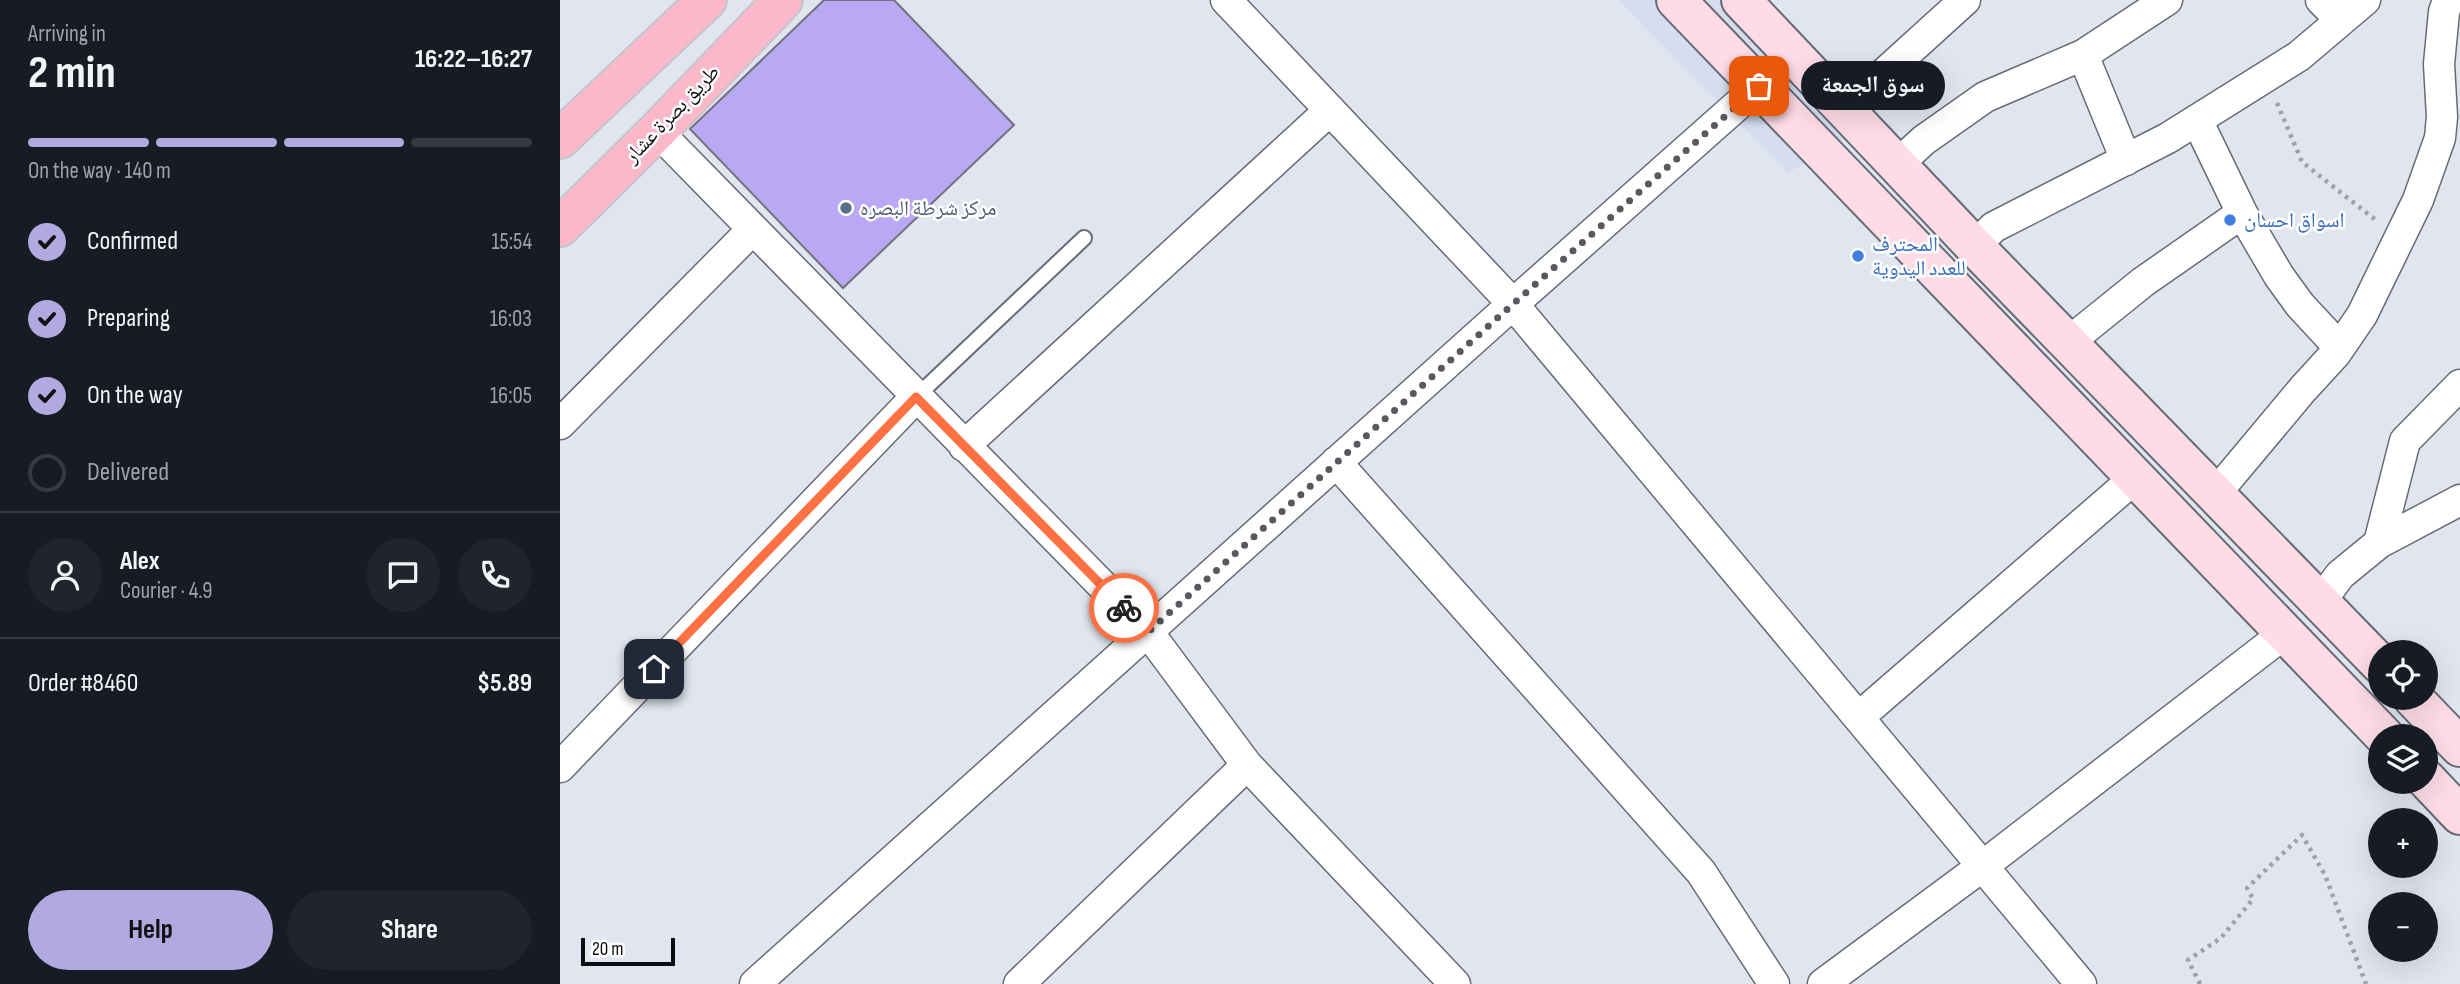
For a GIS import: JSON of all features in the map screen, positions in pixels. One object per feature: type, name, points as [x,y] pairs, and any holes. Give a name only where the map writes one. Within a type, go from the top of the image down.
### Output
[{"type":"main road","points":[[560,139],[707,0]]},
{"type":"main road","name":"طريق بصرة عشار","points":[[560,227],[783,0]]},
{"type":"street","points":[[1226,0],[1513,304],[2081,984]]},
{"type":"street","points":[[1676,0],[2372,724]]},
{"type":"street","points":[[1741,0],[1974,246],[2368,652]]},
{"type":"street","points":[[1845,108],[1965,0]]},
{"type":"street","points":[[1905,171],[1901,161],[1944,125],[1985,97],[2083,55],[2167,0]]},
{"type":"street","points":[[1974,246],[1994,227],[2126,160],[2197,120],[2299,56],[2331,10],[2365,0]]},
{"type":"street","points":[[2216,493],[2339,347],[2362,315],[2418,200],[2440,138],[2442,117],[2439,64],[2444,12],[2448,0]]},
{"type":"street","points":[[2083,55],[2126,160]]},
{"type":"street","points":[[755,984],[1759,86]]},
{"type":"street","points":[[964,446],[1330,110]]},
{"type":"street","points":[[2197,120],[2242,213],[2279,276],[2300,305],[2339,347]]},
{"type":"street","points":[[657,131],[1148,632],[1247,765],[1455,984]]},
{"type":"street","points":[[2071,343],[2143,282],[2242,213]]},
{"type":"street","points":[[560,424],[753,229]]},
{"type":"street","points":[[2379,542],[2405,441],[2460,385]]},
{"type":"street","points":[[560,767],[916,397]]},
{"type":"street","points":[[1336,462],[1701,872],[1774,984]]},
{"type":"street","points":[[1859,717],[2136,477]]},
{"type":"street","points":[[2320,602],[2340,575],[2379,542],[2460,500]]},
{"type":"street","points":[[1823,984],[1984,865],[2285,633]]},
{"type":"street","points":[[2425,710],[2460,747]]},
{"type":"street","points":[[1019,984],[1247,765]]},
{"type":"street","points":[[2438,792],[2460,815]]},
{"type":"lane","points":[[916,397],[1084,238]]},
{"type":"path","points":[[2266,76],[2290,139],[2302,162],[2377,221],[2403,231]]},
{"type":"path","points":[[2200,984],[2188,960],[2221,938],[2253,899],[2247,887],[2302,835],[2325,875],[2366,984]]},
{"type":"shaded area","points":[[1618,0],[1768,0],[1876,120],[1788,173]]},
{"type":"building","name":"مركز شرطة البصره","points":[[824,0],[894,0],[1014,125],[843,288],[690,129]]},
{"type":"way so far","points":[[1124,608],[1148,632],[1759,86]]},
{"type":"place","name":"سوق الجمعة","points":[[1759,86]]},
{"type":"place","name":"مركز شرطة البصره","points":[[846,208]]},
{"type":"place","name":"اسواق احسان","points":[[2230,220]]},
{"type":"place","name":"المحترف للعدد اليدوية","points":[[1858,256]]},
{"type":"route","points":[[654,669],[916,397],[1124,608]]}]
